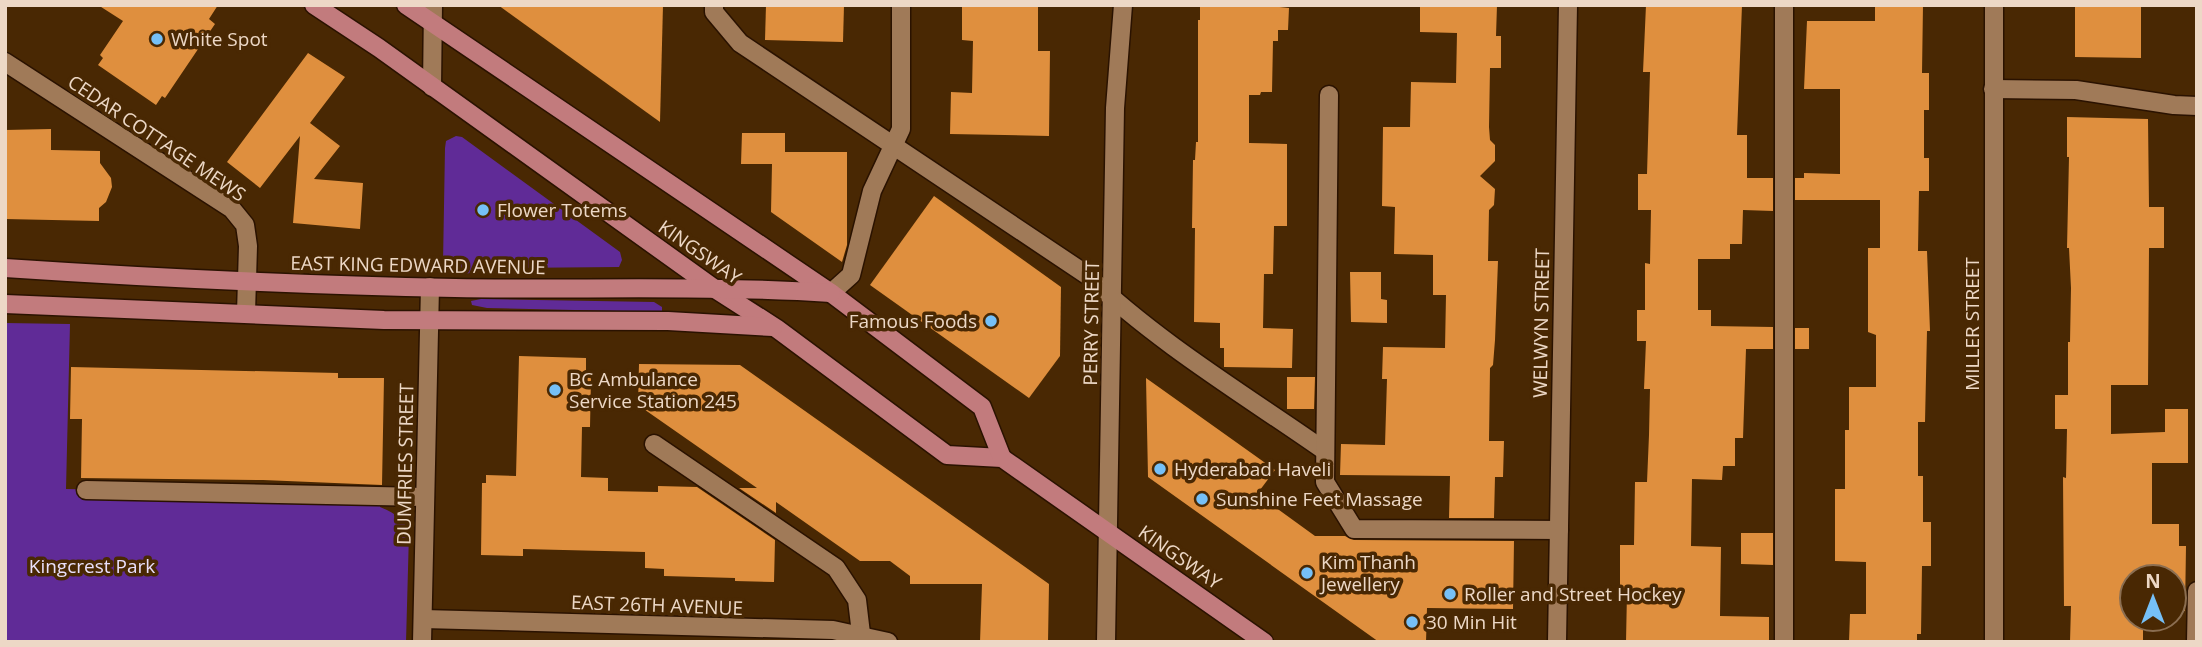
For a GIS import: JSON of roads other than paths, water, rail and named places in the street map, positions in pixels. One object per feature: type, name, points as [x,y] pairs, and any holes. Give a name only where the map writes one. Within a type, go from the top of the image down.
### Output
[{"type":"main road","name":"KINGSWAY","points":[[314,5],[715,289],[776,328],[947,455],[1002,458],[1264,642]]},
{"type":"main road","name":"KINGSWAY","points":[[406,5],[433,14],[831,293],[982,407],[1002,458]]},
{"type":"main road","name":"EAST KING EDWARD AVENUE","points":[[5,268],[247,283],[766,289],[831,293]]},
{"type":"main road","points":[[5,304],[429,320],[668,321],[776,328]]},
{"type":"street","points":[[831,293],[851,275],[872,191],[901,129],[901,5]]},
{"type":"street","name":"PERRY STREET","points":[[1106,642],[1115,108],[1123,5]]},
{"type":"street","name":"WELWYN STREET","points":[[1557,642],[1568,5]]},
{"type":"street","points":[[1784,5],[1784,642]]},
{"type":"street","name":"MILLER STREET","points":[[1994,5],[1994,642]]},
{"type":"street","points":[[714,9],[740,43],[1087,275],[1146,326],[1325,451]]},
{"type":"street","points":[[432,87],[433,14]]},
{"type":"street","name":"CEDAR COTTAGE MEWS","points":[[5,62],[232,209],[245,225],[248,246],[246,313]]},
{"type":"street","points":[[1993,89],[2076,90],[2197,106]]},
{"type":"street","points":[[1329,95],[1325,482],[1354,529],[1559,530]]},
{"type":"street","name":"DUMFRIES STREET","points":[[422,642],[430,286]]},
{"type":"street","points":[[654,444],[836,568],[857,600],[861,638]]},
{"type":"street","points":[[86,490],[425,497]]},
{"type":"street","points":[[2196,642],[2197,591]]},
{"type":"street","name":"EAST 26TH AVENUE","points":[[422,619],[833,630],[888,642]]},
{"type":"place","name":"White Spot","points":[[157,39]]},
{"type":"place","name":"Flower Totems","points":[[483,210]]},
{"type":"place","name":"Famous Foods","points":[[991,321]]},
{"type":"place","name":"BC Ambulance Service Station 245","points":[[555,390]]},
{"type":"place","name":"Hyderabad Haveli","points":[[1160,469]]},
{"type":"place","name":"Sunshine Feet Massage","points":[[1202,499]]},
{"type":"place","name":"Kim Thanh Jewellery","points":[[1307,573]]},
{"type":"place","name":"Roller and Street Hockey","points":[[1450,594]]},
{"type":"place","name":"30 Min Hit","points":[[1412,622]]},
{"type":"park label","name":"Kingcrest Park","points":[[92,566]]}]
